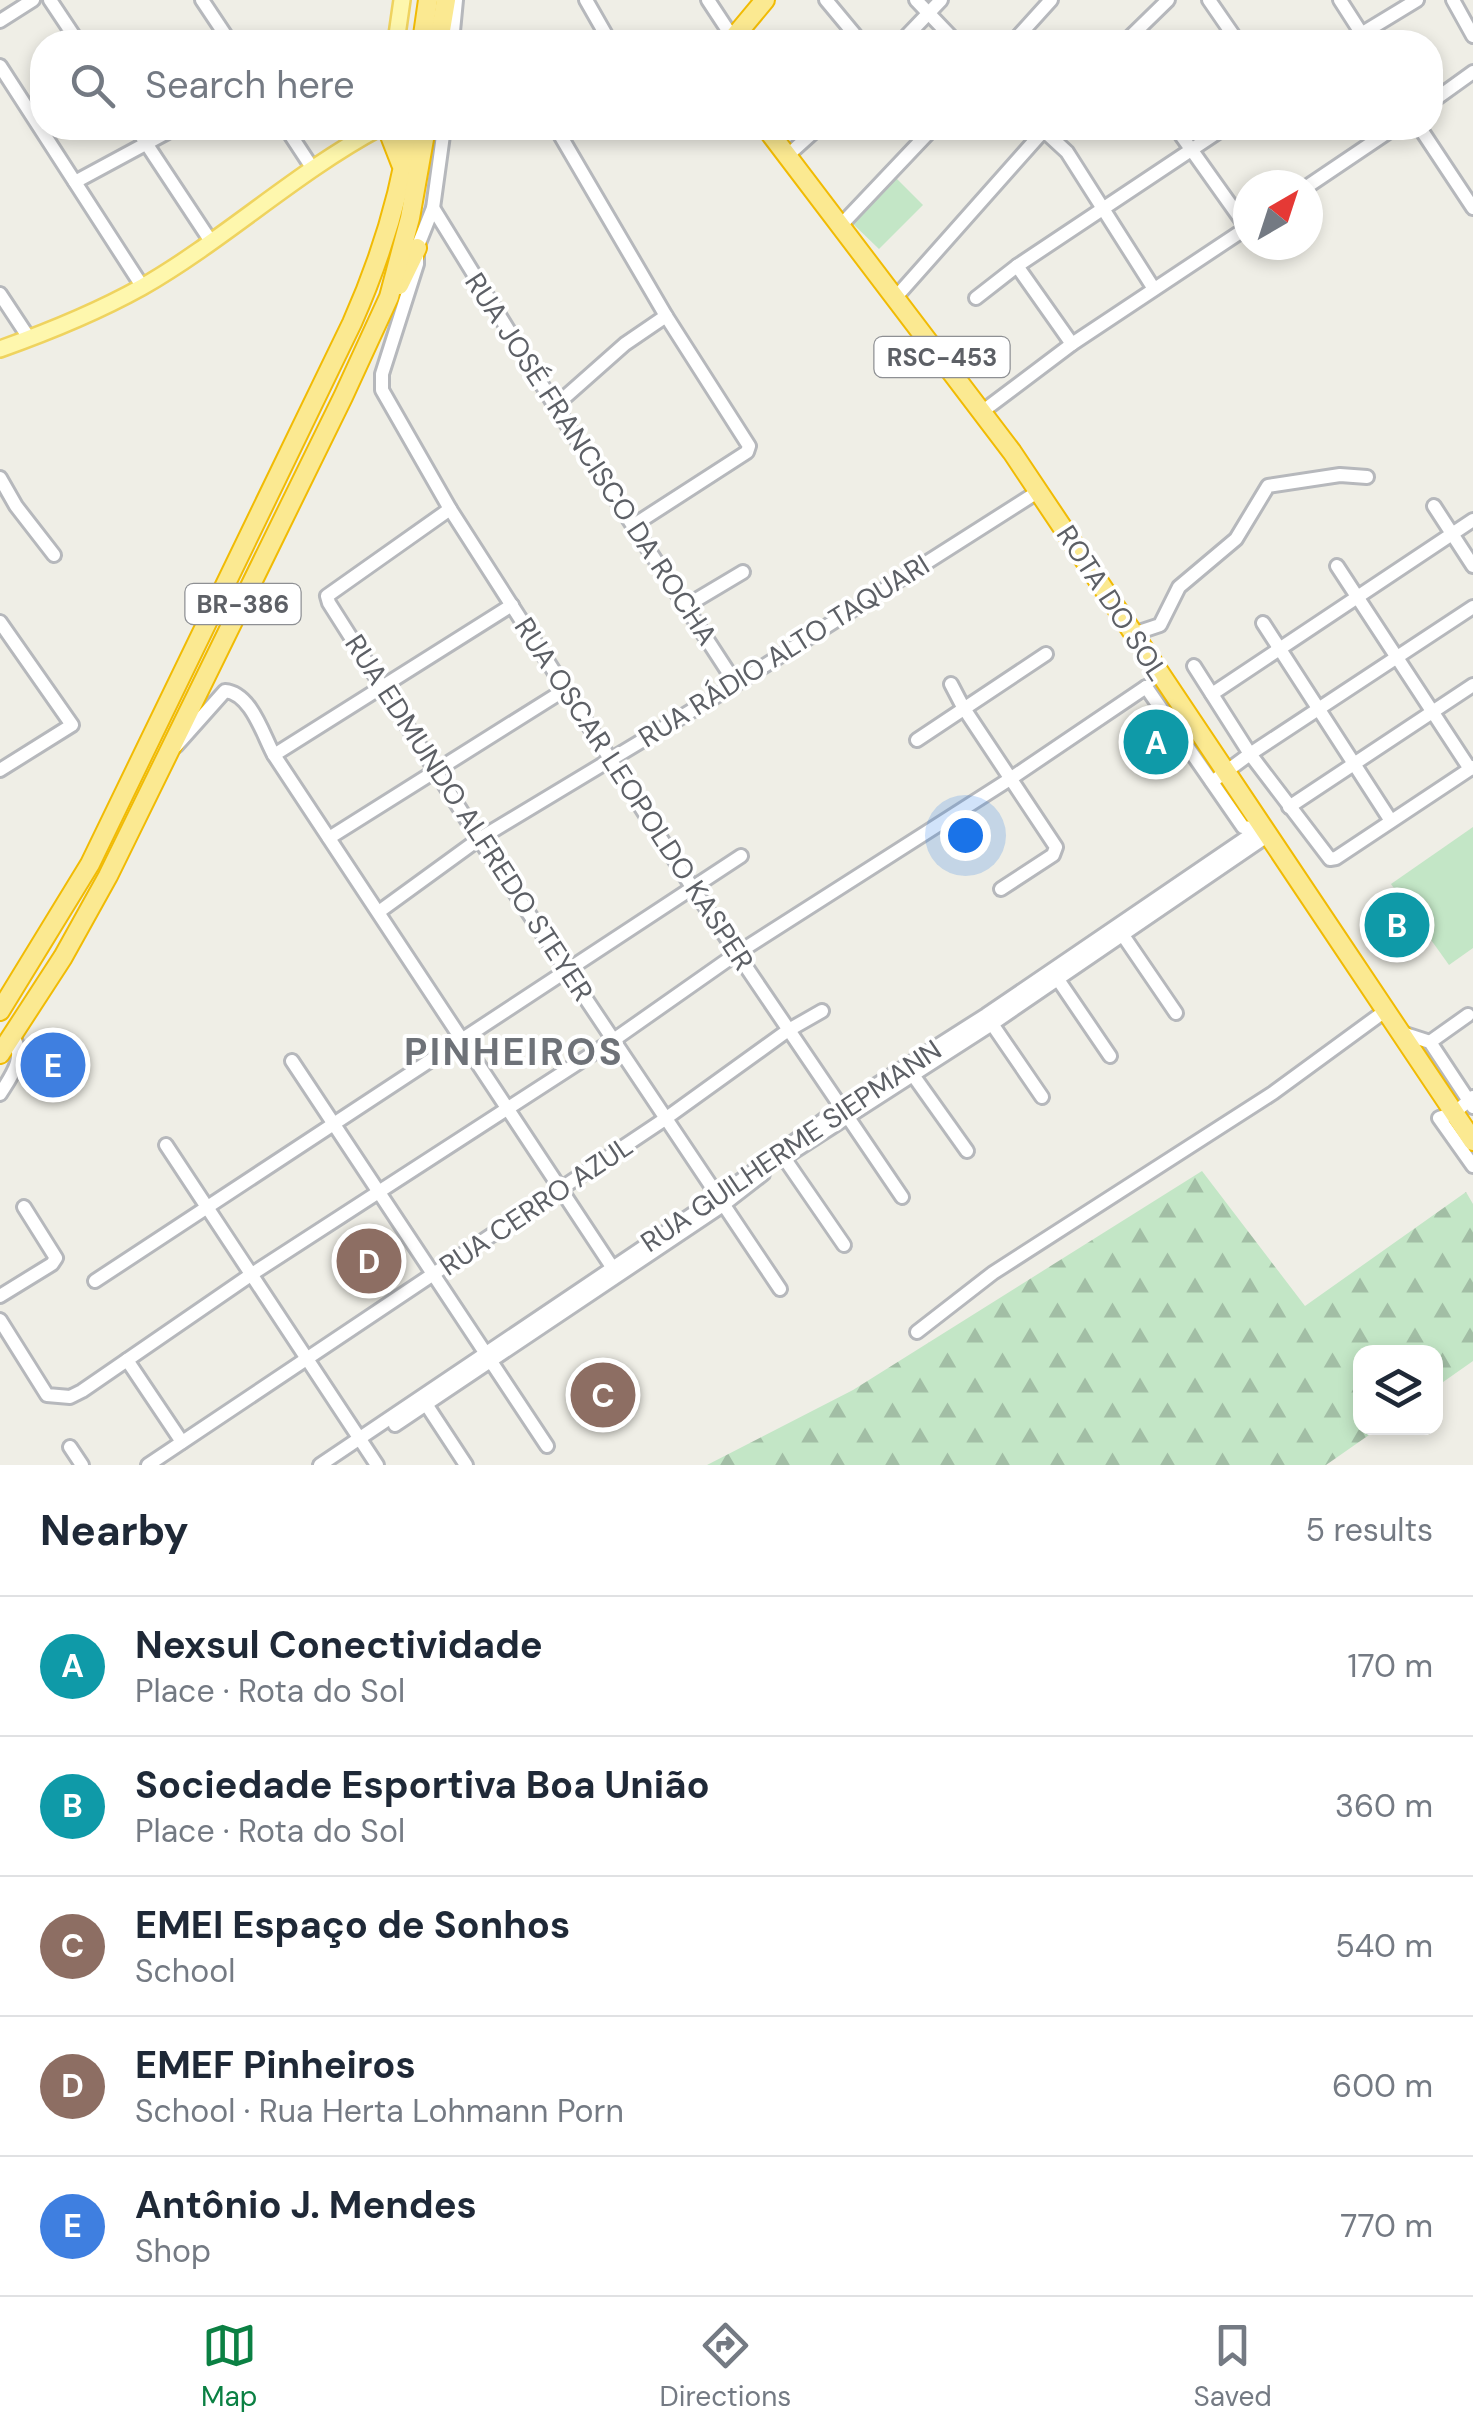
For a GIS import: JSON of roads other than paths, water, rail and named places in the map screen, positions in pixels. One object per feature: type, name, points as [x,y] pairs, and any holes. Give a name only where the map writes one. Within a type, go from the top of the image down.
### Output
[{"type":"highway","points":[[424,30],[428,0]]},
{"type":"highway","points":[[441,30],[446,0]]},
{"type":"highway","points":[[740,30],[767,1]]},
{"type":"highway","points":[[391,140],[398,150],[403,173]]},
{"type":"highway","name":"BR-386","points":[[0,1011],[90,864],[344,341],[381,252],[408,140]]},
{"type":"highway","name":"BR-386","points":[[0,1054],[83,923],[171,751],[389,297],[410,218],[424,140]]},
{"type":"highway","name":"ROTA DO SOL","points":[[776,140],[983,411],[1039,491],[1153,665],[1219,778],[1399,1032],[1467,1104],[1473,1141]]},
{"type":"highway","points":[[389,297],[402,280],[420,241]]},
{"type":"main road","points":[[398,30],[402,0]]},
{"type":"main road","points":[[0,349],[142,286],[363,140]]},
{"type":"street","points":[[0,21],[33,0]]},
{"type":"street","points":[[50,0],[70,30]]},
{"type":"street","points":[[202,0],[222,30]]},
{"type":"street","points":[[453,30],[456,0]]},
{"type":"street","points":[[586,0],[603,30]]},
{"type":"street","points":[[708,0],[729,30]]},
{"type":"street","points":[[826,0],[851,30]]},
{"type":"street","points":[[916,0],[944,30]]},
{"type":"street","points":[[913,30],[941,0]]},
{"type":"street","points":[[1023,30],[1051,0]]},
{"type":"street","points":[[1137,30],[1168,0]]},
{"type":"street","points":[[1209,0],[1230,30]]},
{"type":"street","points":[[1340,0],[1359,30]]},
{"type":"street","points":[[1375,30],[1417,0]]},
{"type":"street","points":[[1453,0],[1473,36]]},
{"type":"street","points":[[0,66],[30,112]]},
{"type":"street","points":[[1443,93],[1473,72]]},
{"type":"street","points":[[48,140],[142,286]]},
{"type":"street","points":[[144,140],[210,240]]},
{"type":"street","points":[[75,182],[156,140]]},
{"type":"street","points":[[294,140],[314,169]]},
{"type":"street","points":[[420,241],[432,208],[442,140]]},
{"type":"street","points":[[563,140],[666,316],[749,446],[746,452],[634,526]]},
{"type":"street","points":[[788,154],[804,140]]},
{"type":"street","points":[[842,224],[921,140]]},
{"type":"street","points":[[896,297],[1033,140]]},
{"type":"street","points":[[1056,140],[1154,289]]},
{"type":"street","points":[[1185,140],[1233,207]]},
{"type":"street","points":[[976,298],[1017,266],[1207,140]]},
{"type":"street","points":[[1323,176],[1376,140]]},
{"type":"street","points":[[1428,140],[1473,208]]},
{"type":"street","name":"RUA JOSÉ FRANCISCO DA ROCHA","points":[[432,208],[736,684]]},
{"type":"street","points":[[420,241],[446,234]]},
{"type":"street","points":[[983,411],[1072,344],[1233,238]]},
{"type":"street","name":"RUA OSCAR LEOPOLDO KASPER","points":[[420,241],[417,264],[381,383],[386,397],[450,509],[692,887],[902,1197]]},
{"type":"street","points":[[1017,266],[1072,344]]},
{"type":"street","points":[[0,294],[30,338]]},
{"type":"street","points":[[555,406],[624,344],[666,316]]},
{"type":"street","points":[[1133,634],[1160,625],[1179,587],[1236,539],[1268,486],[1340,475],[1368,477]]},
{"type":"street","points":[[0,478],[54,555]]},
{"type":"street","name":"RUA RÁDIO ALTO TAQUARI","points":[[380,912],[479,839],[736,684],[1039,491]]},
{"type":"street","points":[[1434,506],[1473,566]]},
{"type":"street","name":"RUA EDMUNDO ALFREDO STEYER","points":[[450,509],[328,596],[328,603],[479,839],[780,1289]]},
{"type":"street","points":[[1212,694],[1473,520]]},
{"type":"street","points":[[1194,666],[1250,754],[1326,857],[1336,858],[1472,768],[1337,566]]},
{"type":"street","points":[[686,606],[742,572]]},
{"type":"street","points":[[274,756],[512,605]]},
{"type":"street","points":[[1146,687],[1219,778],[1317,708],[1473,606]]},
{"type":"street","points":[[0,622],[72,725],[0,770]]},
{"type":"street","points":[[1263,623],[1391,821]]},
{"type":"street","points":[[917,740],[1046,654]]},
{"type":"street","points":[[0,1320],[48,1395],[70,1397],[615,1039],[736,954],[1010,779],[1146,687],[1153,665]]},
{"type":"street","points":[[951,684],[1056,847],[1053,855],[1001,890]]},
{"type":"street","points":[[1289,806],[1473,686]]},
{"type":"street","points":[[330,838],[566,689]]},
{"type":"street","points":[[171,751],[225,691],[244,700],[274,756],[615,1272]]},
{"type":"street","name":"RUA GUILHERME SIEPMANN","points":[[320,1465],[362,1442],[615,1272],[843,1112],[989,1020],[1257,832]]},
{"type":"street","points":[[95,1280],[741,856]]},
{"type":"street","points":[[1120,930],[1176,1013]]},
{"type":"street","points":[[1055,974],[1110,1056]]},
{"type":"street","name":"RUA CERRO AZUL","points":[[148,1465],[665,1119],[787,1030],[822,1011]]},
{"type":"street","points":[[918,1332],[993,1273],[1273,1093],[1384,1011]]},
{"type":"street","points":[[1430,1042],[1468,1015]]},
{"type":"street","points":[[989,1020],[1042,1098]]},
{"type":"street","points":[[1399,1032],[1430,1042],[1467,1104],[1439,1118],[1473,1166]]},
{"type":"street","points":[[0,1094],[19,1059],[13,1036]]},
{"type":"street","points":[[292,1060],[547,1446]]},
{"type":"street","points":[[909,1069],[967,1152]]},
{"type":"street","points":[[166,1145],[377,1465]]},
{"type":"street","points":[[782,1155],[844,1245]]},
{"type":"street","points":[[0,1296],[56,1258],[24,1207]]},
{"type":"street","points":[[127,1360],[182,1442]]},
{"type":"street","points":[[423,1400],[466,1465]]},
{"type":"street","name":"RUA GUILHERME SIEPMANN","points":[[335,1465],[362,1442]]},
{"type":"street","points":[[70,1447],[82,1465]]},
{"type":"place","name":"Nexsul Conectividade","points":[[1156,742]]},
{"type":"place","name":"Sociedade Esportiva Boa União","points":[[1397,925]]},
{"type":"place","name":"Antônio J. Mendes","points":[[53,1065]]},
{"type":"place","name":"EMEF Pinheiros","points":[[369,1261]]},
{"type":"place","name":"EMEI Espaço de Sonhos","points":[[603,1395]]},
{"type":"district","name":"PINHEIROS","points":[[514,1052]]}]
